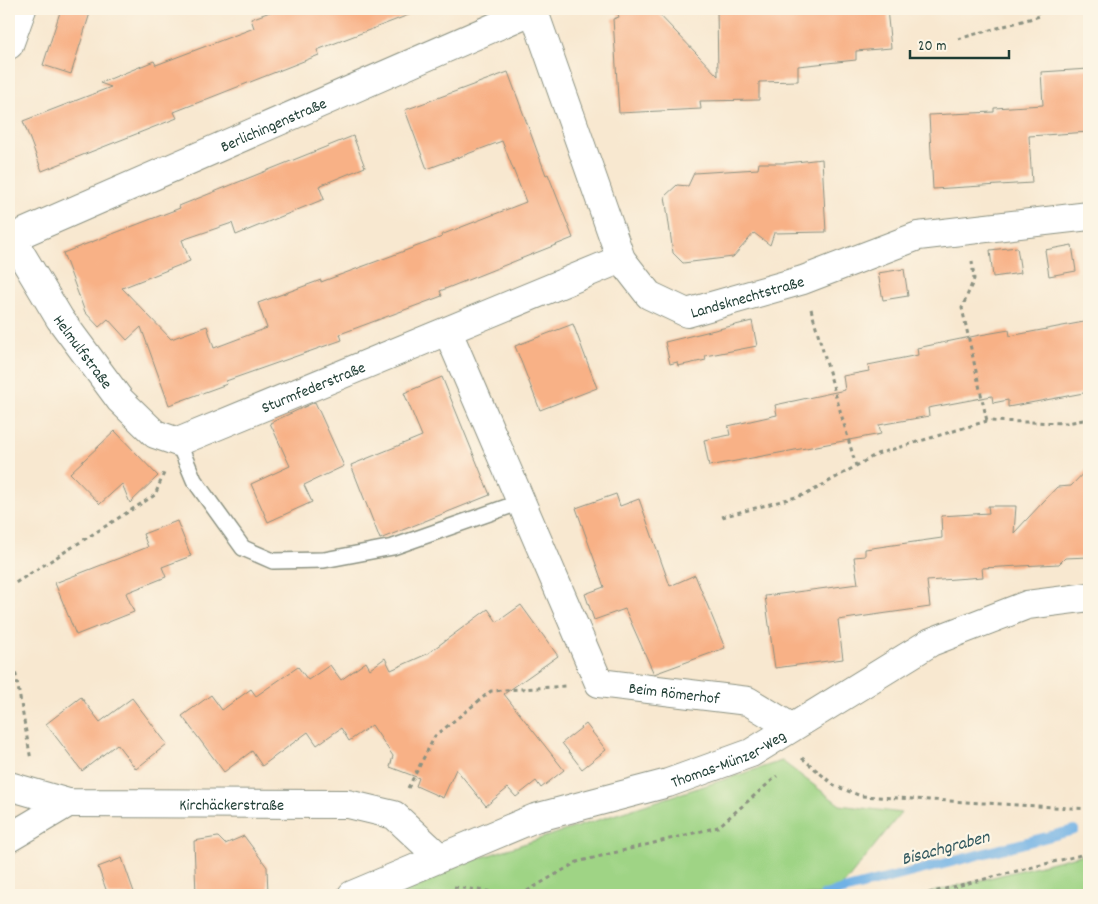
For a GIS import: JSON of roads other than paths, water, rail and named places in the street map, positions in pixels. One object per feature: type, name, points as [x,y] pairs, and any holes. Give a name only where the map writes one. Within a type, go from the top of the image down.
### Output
[{"type":"street","points":[[9,45],[22,9]]},
{"type":"street","name":"Berlichingenstraße","points":[[9,237],[534,9]]},
{"type":"street","name":"Landsknechtstraße","points":[[534,9],[621,259],[649,295],[687,313],[803,280],[918,236],[1089,216]]},
{"type":"street","name":"Helmulfstraße","points":[[9,237],[60,319],[120,400],[155,434],[178,442]]},
{"type":"street","name":"Sturmfederstraße","points":[[178,442],[621,259]]},
{"type":"street","points":[[448,332],[521,502]]},
{"type":"street","name":"Beim Römerhof","points":[[521,502],[599,683],[748,701],[790,727]]},
{"type":"street","name":"Thomas-Münzer-Weg","points":[[352,895],[534,818],[668,783],[750,753],[930,642],[1027,605],[1089,597]]},
{"type":"street","name":"Kirchäckerstraße","points":[[9,786],[68,804],[348,804],[394,815],[439,857]]},
{"type":"street","points":[[9,838],[68,804]]},
{"type":"lane","points":[[178,442],[194,480],[243,548],[273,561],[324,560],[393,546],[521,502]]},
{"type":"waterway","name":"Bisachgraben","points":[[824,895],[1074,830]]}]
